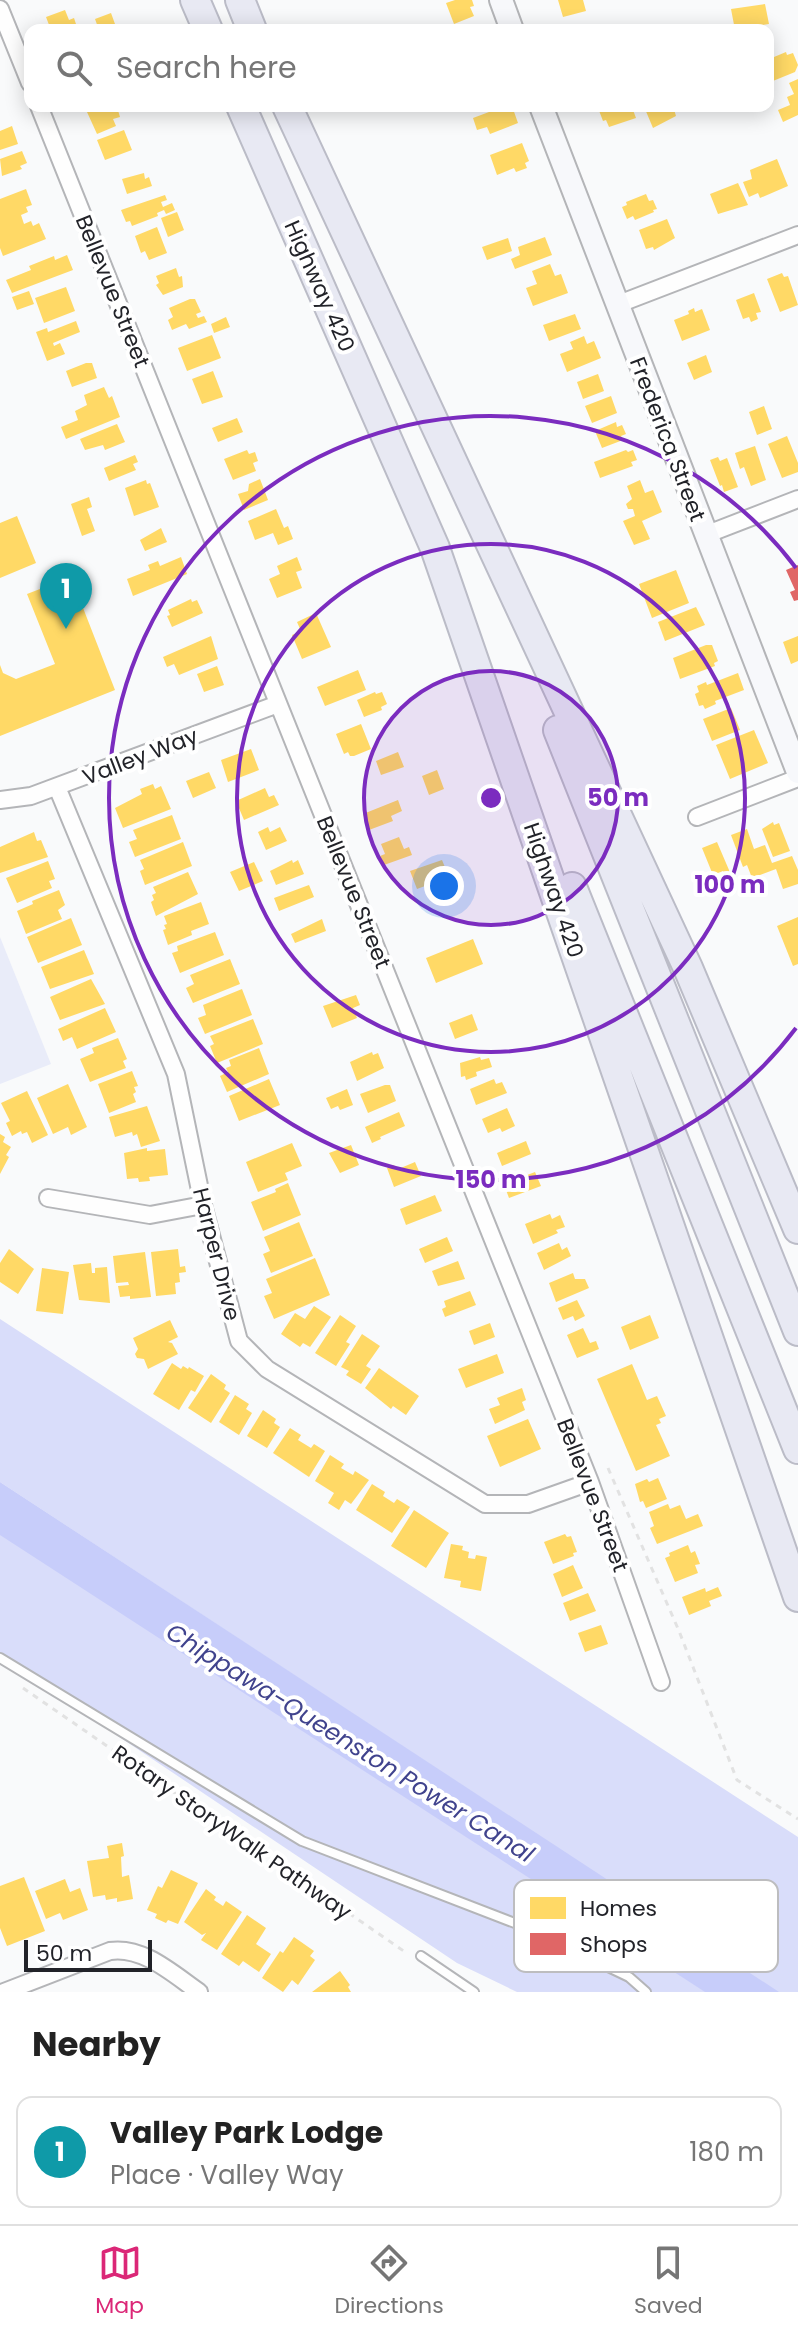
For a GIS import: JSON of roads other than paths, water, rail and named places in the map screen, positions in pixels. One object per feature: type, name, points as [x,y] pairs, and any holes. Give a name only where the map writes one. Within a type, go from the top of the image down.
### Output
[{"type":"highway","points":[[195,0],[205,24]]},
{"type":"highway","points":[[240,0],[252,24]]},
{"type":"highway","points":[[252,0],[254,24]]},
{"type":"highway","name":"Highway 420","points":[[244,112],[435,548],[798,1597]]},
{"type":"highway","name":"Highway 420","points":[[290,112],[688,968],[798,1229]]},
{"type":"highway","points":[[439,432],[798,1331]]},
{"type":"highway","points":[[435,548],[798,1449]]},
{"type":"highway","points":[[688,968],[798,1186]]},
{"type":"street","points":[[501,0],[510,24]]},
{"type":"street","points":[[0,9],[24,68]]},
{"type":"street","name":"Bellevue Street","points":[[41,112],[590,1482],[661,1682]]},
{"type":"street","name":"Frederica Street","points":[[543,112],[798,772]]},
{"type":"street","points":[[616,305],[798,235]]},
{"type":"street","points":[[705,535],[798,499]]},
{"type":"street","name":"Valley Way","points":[[0,800],[31,796],[278,704]]},
{"type":"street","points":[[697,817],[798,778]]},
{"type":"street","name":"Harper Drive","points":[[57,787],[176,1074],[203,1205],[239,1341],[267,1369],[485,1504],[528,1504],[590,1482]]},
{"type":"street","points":[[48,1198],[150,1215],[203,1205]]},
{"type":"street","points":[[4,1992],[110,1951],[123,1949],[142,1954],[199,1992]]},
{"type":"lane","points":[[0,1658],[302,1841],[514,1923]]},
{"type":"lane","points":[[417,1956],[474,1992]]},
{"type":"lane","points":[[619,1972],[646,1992]]},
{"type":"water","name":"Chippawa-Queenston Power Canal","points":[[0,1482],[608,1880],[532,1880],[0,1535]]},
{"type":"water","name":"Chippawa-Queenston Power Canal","points":[[674,1972],[748,1972],[779,1992],[705,1992]]},
{"type":"place","name":"Valley Park Lodge","points":[[66,629]]}]
